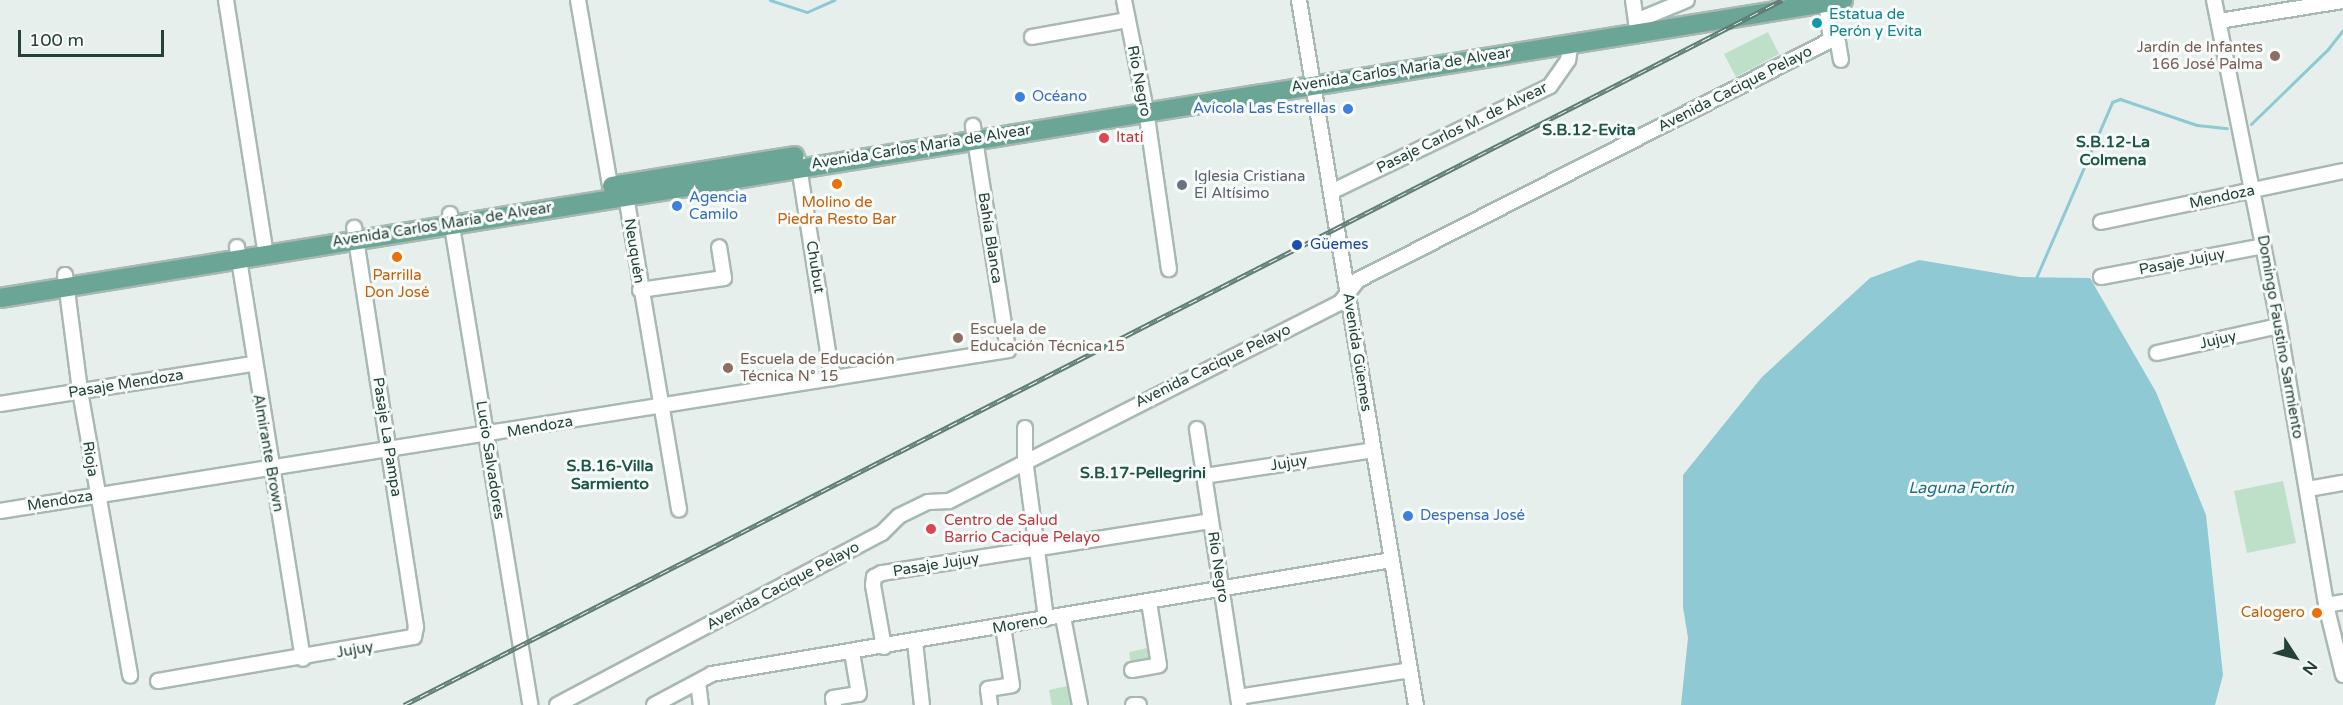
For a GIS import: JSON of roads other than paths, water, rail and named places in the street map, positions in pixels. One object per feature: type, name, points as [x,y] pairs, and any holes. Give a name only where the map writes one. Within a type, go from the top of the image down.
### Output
[{"type":"main road","name":"Avenida Carlos María de Alvear","points":[[451,219],[610,186],[799,161],[1144,104],[1570,43],[1762,0]]},
{"type":"main road","name":"Avenida Carlos María de Alvear","points":[[1311,80],[1775,5],[1832,1]]},
{"type":"main road","name":"Avenida Carlos María de Alvear","points":[[0,298],[66,281],[355,233],[626,196],[799,161]]},
{"type":"main road","name":"Avenida Carlos María de Alvear","points":[[238,253],[264,243],[355,233]]},
{"type":"main road","name":"Avenida Carlos María de Alvear","points":[[0,285],[66,281]]},
{"type":"street","points":[[226,0],[264,243]]},
{"type":"street","points":[[578,0],[610,186],[626,196]]},
{"type":"street","name":"Río Negro","points":[[1124,0],[1144,104],[1169,269]]},
{"type":"street","name":"Avenida Güemes","points":[[1299,0],[1416,705]]},
{"type":"street","points":[[1633,0],[1637,27],[1687,0]]},
{"type":"street","name":"Domingo Faustino Sarmiento","points":[[2214,0],[2254,191],[2279,326],[2326,605],[2343,675]]},
{"type":"street","points":[[2219,21],[2343,0]]},
{"type":"street","name":"Avenida Cacique Pelayo","points":[[557,705],[882,533],[899,516],[928,502],[950,501],[1025,459],[1340,303],[1358,280],[1831,40],[1832,1]]},
{"type":"street","points":[[1032,37],[1127,20]]},
{"type":"street","points":[[1831,40],[1838,43],[1841,60]]},
{"type":"street","name":"Pasaje Carlos M. de Alvear","points":[[1330,192],[1550,86],[1568,60],[1570,43]]},
{"type":"street","name":"Bahía Blanca","points":[[973,132],[1008,350]]},
{"type":"street","name":"Chubut","points":[[799,161],[832,378]]},
{"type":"street","name":"Mendoza","points":[[2101,222],[2343,171]]},
{"type":"street","name":"Neuquén","points":[[626,196],[640,290],[679,510]]},
{"type":"street","name":"Lucio Salvadores","points":[[451,219],[530,705]]},
{"type":"street","name":"Pasaje La Pampa","points":[[355,233],[416,627],[414,637],[407,641]]},
{"type":"street","name":"Pasaje Jujuy","points":[[2101,277],[2263,246]]},
{"type":"street","points":[[640,290],[724,278],[719,247]]},
{"type":"street","name":"Almirante Brown","points":[[238,253],[253,364],[303,659]]},
{"type":"street","name":"Rioja","points":[[66,281],[96,495],[130,676]]},
{"type":"street","name":"Jujuy","points":[[2157,353],[2279,326]]},
{"type":"street","name":"Mendoza","points":[[0,511],[270,467],[486,436],[1008,350]]},
{"type":"street","name":"Pasaje Mendoza","points":[[0,404],[253,364]]},
{"type":"street","points":[[1025,428],[1025,459],[1046,619]]},
{"type":"street","name":"Río Negro","points":[[1197,429],[1239,701]]},
{"type":"street","name":"Jujuy","points":[[1204,477],[1373,450]]},
{"type":"street","points":[[2308,489],[2343,483]]},
{"type":"street","name":"Pasaje Jujuy","points":[[884,646],[874,577],[1211,521]]},
{"type":"street","name":"Moreno","points":[[654,705],[712,674],[915,642],[1392,560]]},
{"type":"street","points":[[1132,670],[1159,665],[1149,602]]},
{"type":"street","points":[[2326,605],[2343,602]]},
{"type":"street","points":[[1063,616],[1080,705]]},
{"type":"street","points":[[990,705],[988,689],[1012,685],[1003,626]]},
{"type":"street","name":"Jujuy","points":[[158,681],[407,641]]},
{"type":"street","points":[[915,642],[922,705]]},
{"type":"street","points":[[834,705],[833,698],[859,694],[852,652]]},
{"type":"street","points":[[1239,701],[1410,670]]},
{"type":"street","points":[[698,682],[701,705]]},
{"type":"street","points":[[1133,705],[1139,705]]},
{"type":"water","name":"Laguna Fortín","points":[[1919,260],[2020,277],[2090,278],[2156,392],[2206,515],[2223,675],[2215,705],[1681,705],[1688,638],[1683,607],[1683,475],[1762,377],[1870,278]]},
{"type":"waterway","points":[[770,0],[807,12],[834,0]]},
{"type":"waterway","points":[[2251,124],[2328,49],[2343,30]]},
{"type":"waterway","points":[[2036,278],[2112,102],[2120,99],[2197,125],[2227,128]]},
{"type":"railway","points":[[404,705],[1782,0]]},
{"type":"place","name":"Estatua de Perón y Evita","points":[[1817,23]]},
{"type":"place","name":"Jardín de Infantes 166 José Palma","points":[[2275,56]]},
{"type":"place","name":"Océano","points":[[1020,97]]},
{"type":"place","name":"Avícola Las Estrellas","points":[[1348,109]]},
{"type":"place","name":"Itatí","points":[[1104,138]]},
{"type":"place","name":"Molino de Piedra Resto Bar","points":[[837,184]]},
{"type":"place","name":"Iglesia Cristiana El Altísimo","points":[[1182,185]]},
{"type":"place","name":"Agencia Camilo","points":[[677,206]]},
{"type":"place","name":"Güemes","points":[[1297,245]]},
{"type":"place","name":"Parrilla Don José","points":[[397,257]]},
{"type":"place","name":"Escuela de Educación Técnica 15","points":[[958,338]]},
{"type":"place","name":"Escuela de Educación Técnica N° 15","points":[[728,368]]},
{"type":"place","name":"Despensa José","points":[[1408,516]]},
{"type":"place","name":"Centro de Salud Barrio Cacique Pelayo","points":[[931,529]]},
{"type":"place","name":"Calogero","points":[[2317,613]]},
{"type":"district","name":"S.B.12-Evita","points":[[1589,130]]},
{"type":"district","name":"S.B.12-La Colmena","points":[[2113,151]]},
{"type":"district","name":"S.B.17-Pellegrini","points":[[1143,473]]},
{"type":"district","name":"S.B.16-Villa Sarmiento","points":[[610,475]]}]
